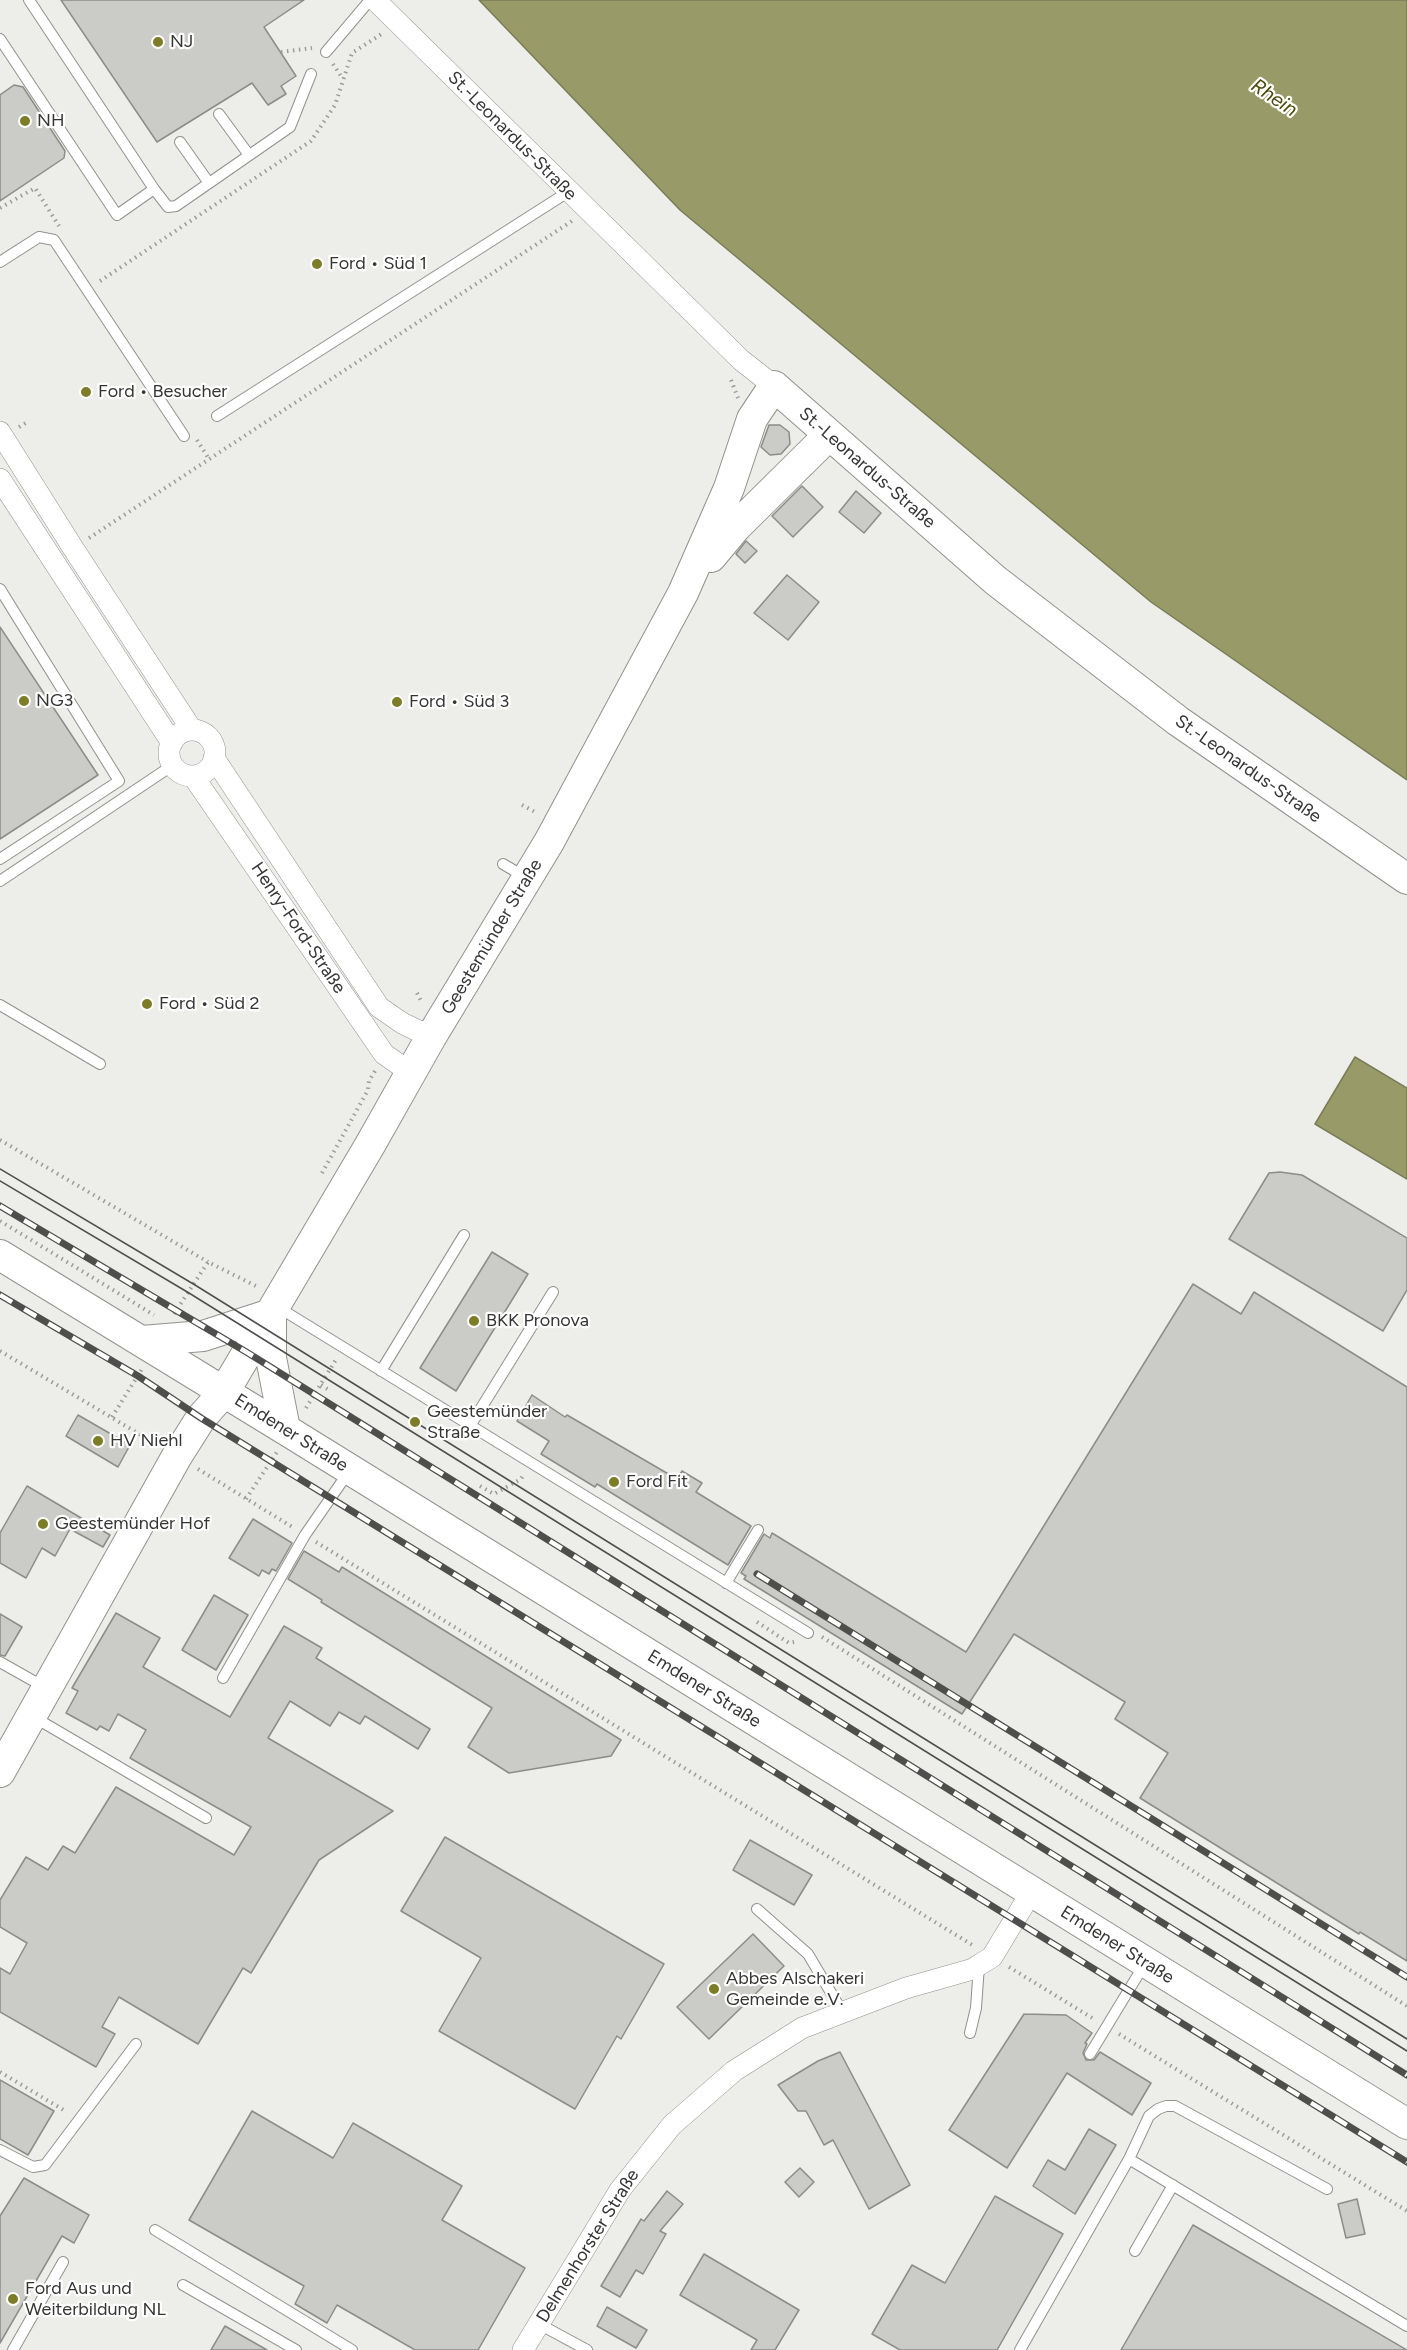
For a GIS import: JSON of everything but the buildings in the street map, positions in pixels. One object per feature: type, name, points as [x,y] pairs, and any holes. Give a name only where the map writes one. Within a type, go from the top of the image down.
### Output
[{"type":"street","name":"St.-Leonardus-Straße","points":[[375,0],[741,360],[774,386],[995,580],[1178,721],[1407,879]]},
{"type":"street","name":"Geestemünder Straße","points":[[0,1772],[177,1456],[201,1418],[224,1392],[267,1302],[411,1073],[515,871],[683,593],[729,488],[752,419],[774,386]]},
{"type":"street","name":"Henry-Ford-Straße","points":[[0,432],[192,730],[205,734],[210,739],[214,758],[379,1007],[402,1023],[431,1037]]},
{"type":"street","name":"Geestemünder Straße","points":[[683,593],[736,527],[829,435]]},
{"type":"street","points":[[0,479],[172,743]]},
{"type":"street","points":[[172,765],[169,754],[172,743],[180,734],[192,730]]},
{"type":"street","points":[[193,776],[207,771],[214,758]]},
{"type":"street","name":"Henry-Ford-Straße","points":[[172,765],[182,773],[193,776],[384,1054],[411,1073]]},
{"type":"street","name":"Emdener Straße","points":[[0,1255],[150,1330],[224,1392],[1407,2124]]},
{"type":"street","points":[[150,1330],[202,1336],[267,1302],[271,1358],[285,1429]]},
{"type":"street","points":[[986,1961],[1032,1891]]},
{"type":"street","name":"Delmenhorster Straße","points":[[523,2350],[620,2190],[672,2125],[734,2071],[802,2028],[906,1988],[973,1969],[986,1961]]},
{"type":"lane","points":[[29,0],[168,207],[176,206],[290,127],[311,74]]},
{"type":"lane","points":[[326,52],[370,0]]},
{"type":"lane","points":[[0,39],[117,215],[154,189]]},
{"type":"lane","points":[[219,114],[249,155]]},
{"type":"lane","points":[[180,142],[209,183]]},
{"type":"lane","points":[[216,416],[568,192]]},
{"type":"lane","points":[[0,262],[39,237],[54,240],[184,436]]},
{"type":"lane","points":[[0,589],[119,780],[0,859]]},
{"type":"lane","points":[[0,881],[172,765]]},
{"type":"lane","points":[[0,1005],[100,1064]]},
{"type":"lane","points":[[381,1371],[464,1235]]},
{"type":"lane","points":[[470,1426],[553,1292]]},
{"type":"lane","points":[[267,1302],[726,1583],[807,1637]]},
{"type":"lane","points":[[223,1678],[305,1535],[350,1470]]},
{"type":"lane","points":[[726,1583],[759,1530]]},
{"type":"lane","points":[[0,1662],[47,1688]]},
{"type":"lane","points":[[32,1716],[206,1818]]},
{"type":"lane","points":[[757,1909],[808,1954],[843,2013]]},
{"type":"lane","points":[[969,2033],[986,1961]]},
{"type":"lane","points":[[1090,2054],[1146,1962]]},
{"type":"lane","points":[[0,2150],[33,2167],[45,2164],[136,2044]]},
{"type":"lane","points":[[1020,2350],[1129,2158],[1149,2116],[1166,2106],[1175,2106],[1327,2189]]},
{"type":"lane","points":[[1129,2158],[1407,2326]]},
{"type":"lane","points":[[1135,2251],[1173,2185]]},
{"type":"lane","points":[[155,2230],[352,2350]]},
{"type":"lane","points":[[13,2350],[63,2262]]},
{"type":"lane","points":[[183,2285],[296,2350]]},
{"type":"lane","points":[[538,2324],[587,2350]]},
{"type":"path","points":[[273,166],[276,172]]},
{"type":"path","points":[[234,192],[238,197]]},
{"type":"path","points":[[100,531],[588,211]]},
{"type":"path","points":[[196,218],[199,222]]},
{"type":"path","points":[[505,266],[509,271]]},
{"type":"path","points":[[466,291],[470,297]]},
{"type":"path","points":[[426,317],[430,322]]},
{"type":"path","points":[[387,343],[391,349]]},
{"type":"path","points":[[348,369],[352,374]]},
{"type":"path","points":[[729,375],[738,398],[735,409]]},
{"type":"path","points":[[307,396],[311,401]]},
{"type":"path","points":[[266,422],[270,428]]},
{"type":"path","points":[[225,448],[229,454]]},
{"type":"path","points":[[187,474],[191,480]]},
{"type":"path","points":[[146,501],[150,507]]},
{"type":"path","points":[[109,525],[113,531]]},
{"type":"path","points":[[417,993],[421,1001]]},
{"type":"path","points":[[402,1023],[413,1005],[428,998]]},
{"type":"path","points":[[321,1175],[368,1090],[369,1081],[384,1054]]},
{"type":"path","points":[[0,1140],[208,1262],[267,1302]]},
{"type":"path","points":[[0,1221],[150,1330]]},
{"type":"path","points":[[174,1315],[208,1262]]},
{"type":"path","points":[[262,1279],[267,1302]]},
{"type":"path","points":[[0,1351],[305,1535],[986,1961],[1106,2027],[1407,2211]]},
{"type":"path","points":[[337,1357],[346,1360]]},
{"type":"path","points":[[321,1386],[329,1390]]},
{"type":"path","points":[[517,1467],[534,1479]]},
{"type":"path","points":[[480,1486],[494,1494],[521,1479],[524,1473]]},
{"type":"path","points":[[753,1620],[789,1643],[807,1637],[825,1637],[1407,2006]]},
{"type":"path","points":[[0,2073],[80,2120]]},
{"type":"water","name":"Rhein","points":[[479,0],[1407,0],[1407,780],[1151,602],[680,210]]},
{"type":"water","points":[[1355,1057],[1407,1088],[1407,1179],[1315,1124]]},
{"type":"tram line","points":[[0,1169],[195,1285],[1407,2039]]},
{"type":"tram line","points":[[0,1181],[189,1293],[1407,2051]]},
{"type":"railway","points":[[0,1206],[248,1353],[1407,2075]]},
{"type":"railway","points":[[0,1295],[138,1376],[201,1418],[1407,2162]]},
{"type":"railway","points":[[757,1574],[1407,1977]]},
{"type":"place","name":"NJ","points":[[158,42]]},
{"type":"place","name":"NH","points":[[25,121]]},
{"type":"place","name":"Ford • Süd 1","points":[[317,264]]},
{"type":"place","name":"Ford • Besucher","points":[[86,392]]},
{"type":"place","name":"NG3","points":[[24,701]]},
{"type":"place","name":"Ford • Süd 3","points":[[397,702]]},
{"type":"place","name":"Ford • Süd 2","points":[[147,1004]]},
{"type":"place","name":"BKK Pronova","points":[[474,1321]]},
{"type":"place","name":"Geestemünder Straße","points":[[415,1422]]},
{"type":"place","name":"HV Niehl","points":[[98,1441]]},
{"type":"place","name":"Ford Fit","points":[[614,1482]]},
{"type":"place","name":"Geestemünder Hof","points":[[43,1524]]},
{"type":"place","name":"Abbes Alschakeri Gemeinde e.V.","points":[[714,1989]]},
{"type":"place","name":"Ford Aus und Weiterbildung NL","points":[[13,2299]]}]
